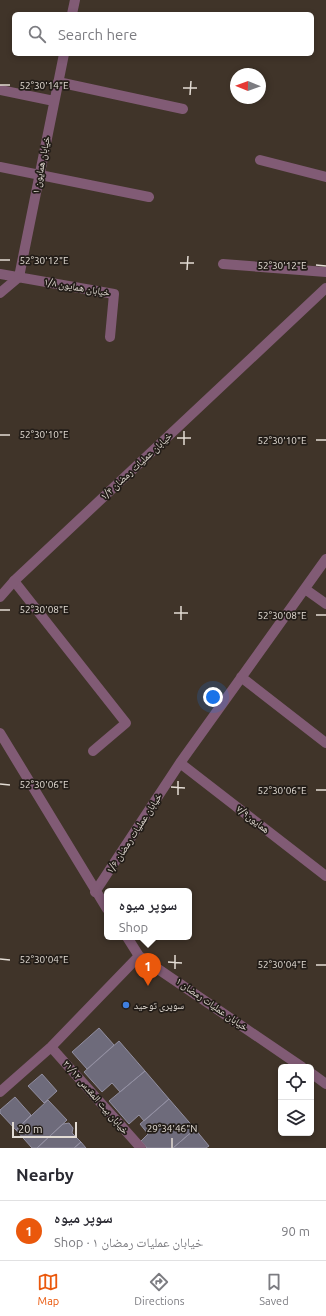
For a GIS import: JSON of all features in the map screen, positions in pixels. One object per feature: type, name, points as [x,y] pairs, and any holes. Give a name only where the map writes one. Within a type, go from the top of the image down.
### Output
[{"type":"street","points":[[72,12],[75,0]]},
{"type":"street","name":"خیابان همایون ۱","points":[[19,277],[64,56]]},
{"type":"street","points":[[58,82],[183,109]]},
{"type":"street","points":[[0,90],[54,101]]},
{"type":"street","points":[[260,160],[326,177]]},
{"type":"street","points":[[0,167],[150,197]]},
{"type":"street","points":[[222,264],[326,272]]},
{"type":"street","points":[[0,274],[19,277]]},
{"type":"street","points":[[0,293],[19,277]]},
{"type":"street","name":"خیابان همایون ۱/۸","points":[[19,277],[114,294],[110,338]]},
{"type":"street","name":"خیابان عملیات رمضان ۱/۴","points":[[0,597],[14,581],[326,288]]},
{"type":"street","name":"خیابان عملیات رمضان ۱/۶","points":[[95,892],[180,763],[326,559]]},
{"type":"street","points":[[14,581],[126,723],[93,751]]},
{"type":"street","points":[[305,589],[326,604]]},
{"type":"street","points":[[241,677],[326,743]]},
{"type":"street","points":[[0,733],[104,905]]},
{"type":"street","name":"همایون۷/۹","points":[[180,763],[326,876]]},
{"type":"street","name":"خیابان عملیات رمضان ۱","points":[[128,940],[140,956],[298,1064]]},
{"type":"street","points":[[0,1092],[51,1046],[140,956]]},
{"type":"street","name":"خیابان بیت المقدس ۲۱/۱۲","points":[[51,1046],[140,1148]]},
{"type":"street","points":[[314,1075],[326,1084]]},
{"type":"building","points":[[99,1028],[114,1045],[87,1069],[72,1052]]},
{"type":"building","points":[[119,1041],[145,1071],[120,1092],[112,1083],[102,1092],[84,1072]]},
{"type":"building","points":[[145,1071],[169,1099],[144,1121],[139,1115],[129,1124],[109,1101]]},
{"type":"building","points":[[42,1074],[57,1091],[44,1103],[28,1086]]},
{"type":"building","points":[[15,1097],[31,1115],[16,1130],[0,1113],[0,1110]]},
{"type":"building","points":[[169,1099],[195,1129],[173,1148],[147,1148],[141,1141],[148,1134],[140,1124]]},
{"type":"building","points":[[48,1100],[67,1120],[37,1148],[32,1148],[16,1130]]},
{"type":"building","points":[[69,1123],[73,1128],[72,1133],[81,1142],[74,1148],[37,1148],[63,1124]]},
{"type":"building","points":[[195,1129],[209,1146],[206,1148],[173,1148]]},
{"type":"building","points":[[81,1142],[86,1148],[74,1148]]},
{"type":"place","name":"سوپر میوه","points":[[148,986]]},
{"type":"place","name":"سوپری توحید","points":[[126,1005]]}]
